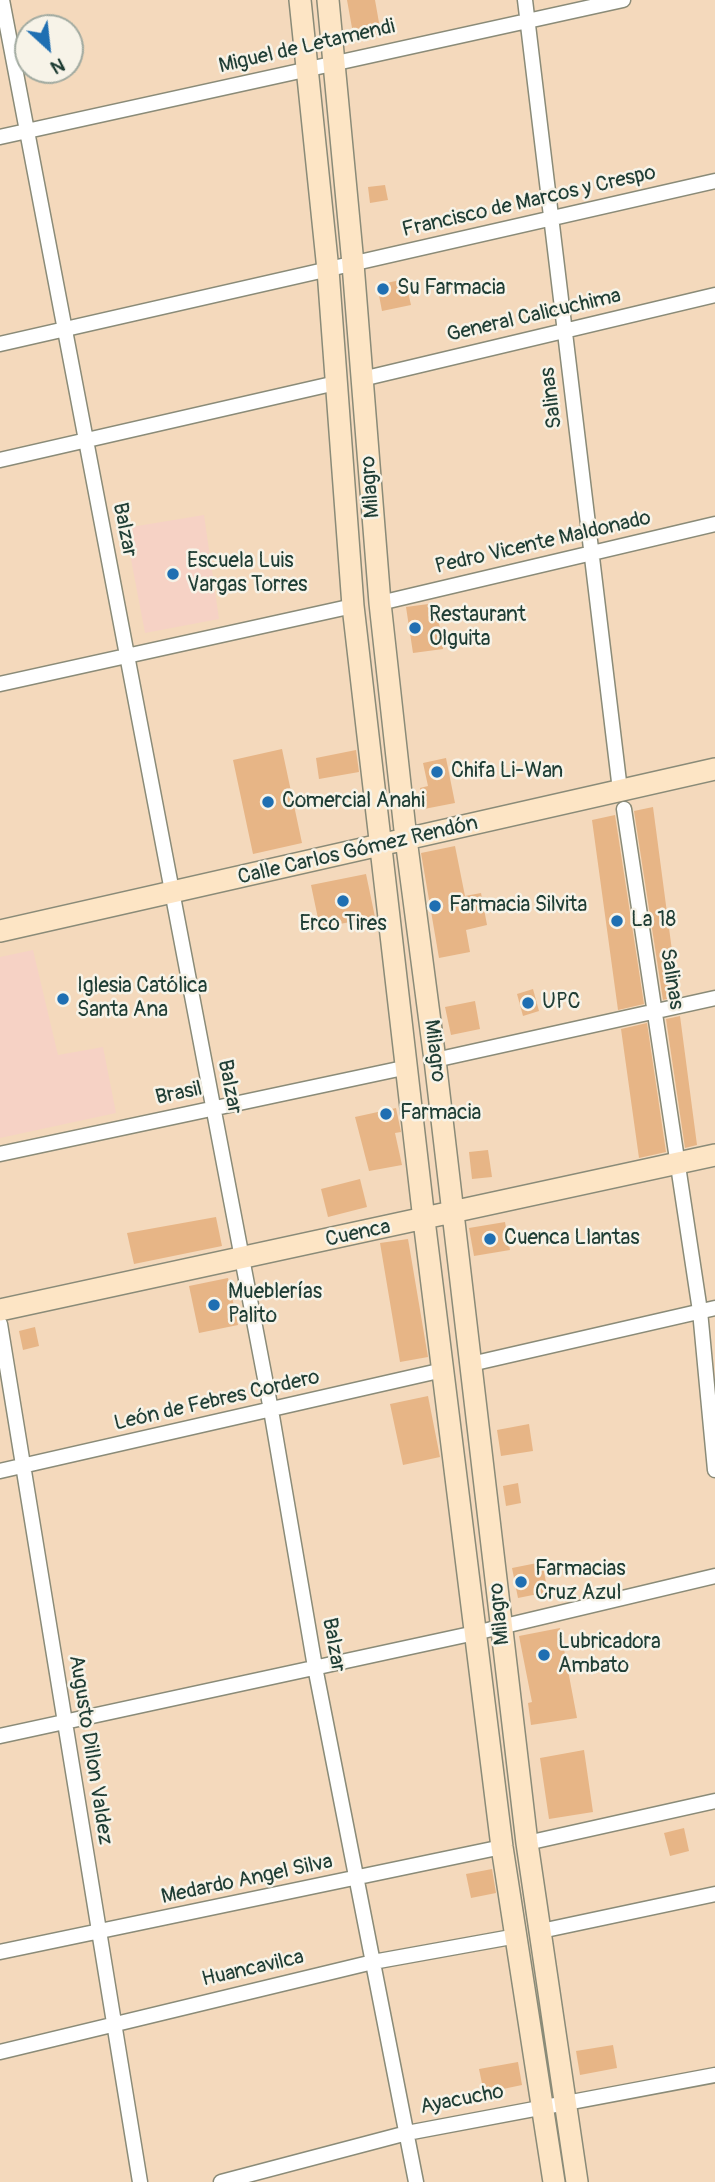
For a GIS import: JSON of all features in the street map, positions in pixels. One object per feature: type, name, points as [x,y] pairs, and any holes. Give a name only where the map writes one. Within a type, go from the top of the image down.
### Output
[{"type":"main road","name":"Milagro","points":[[300,0],[328,270],[353,606],[424,1220],[502,1847],[554,2182]]},
{"type":"main road","name":"Milagro","points":[[328,0],[353,264],[380,603],[406,839],[435,1060],[527,1843],[577,2182]]},
{"type":"main road","name":"Calle Carlos Gómez Rendón","points":[[0,931],[406,839],[622,800],[715,769]]},
{"type":"main road","name":"Cuenca","points":[[0,1310],[424,1220],[676,1159],[715,1155]]},
{"type":"street","name":"Balzar","points":[[2,0],[240,1259],[271,1410],[315,1667],[416,2182]]},
{"type":"street","name":"Salinas","points":[[525,0],[622,800],[700,1311],[715,1470]]},
{"type":"street","name":"Miguel de Letamendi","points":[[0,136],[623,0]]},
{"type":"street","name":"Francisco de Marcos y Crespo","points":[[328,270],[715,181]]},
{"type":"street","points":[[0,344],[328,270]]},
{"type":"street","name":"General Calicuchima","points":[[362,379],[715,295]]},
{"type":"street","points":[[0,460],[336,383]]},
{"type":"street","name":"Pedro Vicente Maldonado","points":[[380,603],[715,524]]},
{"type":"street","points":[[0,684],[353,606]]},
{"type":"street","points":[[435,1060],[715,998]]},
{"type":"street","name":"Brasil","points":[[0,1154],[408,1067]]},
{"type":"street","points":[[471,1364],[715,1308]]},
{"type":"street","name":"Augusto Dillon Valdez","points":[[0,1324],[140,2182]]},
{"type":"street","name":"León de Febres Cordero","points":[[0,1471],[443,1370]]},
{"type":"street","points":[[0,1736],[475,1633],[715,1576]]},
{"type":"street","points":[[527,1843],[715,1801]]},
{"type":"street","name":"Medardo Angel Silva","points":[[0,1952],[502,1847]]},
{"type":"street","points":[[541,1931],[715,1894]]},
{"type":"street","name":"Huancavilca","points":[[0,2052],[373,1962],[517,1936]]},
{"type":"street","name":"Ayacucho","points":[[220,2182],[407,2133],[715,2075]]},
{"type":"shaded area","name":"Escuela Luis Vargas Torres","points":[[204,515],[219,619],[145,633],[125,528]]},
{"type":"shaded area","points":[[33,950],[58,1055],[103,1047],[116,1113],[0,1138],[0,957]]},
{"type":"building","points":[[347,0],[375,0],[381,34],[354,39]]},
{"type":"building","points":[[385,185],[388,200],[370,203],[368,187]]},
{"type":"building","points":[[405,279],[411,305],[382,311],[377,285]]},
{"type":"building","points":[[436,603],[443,649],[413,653],[406,607]]},
{"type":"building","name":"Comercial Anahi","points":[[282,749],[302,843],[253,854],[233,760]]},
{"type":"building","points":[[356,750],[359,772],[319,779],[316,758]]},
{"type":"building","points":[[446,758],[455,803],[424,809],[420,788],[428,786],[423,763]]},
{"type":"building","points":[[653,807],[678,996],[663,1000],[634,811]]},
{"type":"building","points":[[615,815],[644,1004],[618,1010],[592,820]]},
{"type":"building","points":[[455,846],[465,896],[481,893],[487,925],[466,930],[470,952],[439,958],[421,853]]},
{"type":"building","name":"Erco Tires","points":[[366,874],[375,917],[320,928],[311,885]]},
{"type":"building","name":"UPC","points":[[533,989],[539,1011],[523,1016],[517,994]]},
{"type":"building","points":[[475,1001],[480,1029],[451,1035],[445,1007]]},
{"type":"building","points":[[680,1016],[697,1145],[685,1148],[666,1019]]},
{"type":"building","points":[[647,1023],[666,1152],[639,1158],[621,1029]]},
{"type":"building","points":[[396,1108],[401,1132],[395,1133],[402,1165],[369,1171],[355,1117]]},
{"type":"building","points":[[488,1150],[492,1177],[472,1179],[469,1152]]},
{"type":"building","points":[[360,1179],[367,1207],[328,1217],[321,1189]]},
{"type":"building","points":[[216,1217],[222,1246],[134,1264],[127,1233]]},
{"type":"building","name":"Cuenca Llantas","points":[[505,1222],[510,1250],[474,1256],[469,1228]]},
{"type":"building","points":[[408,1239],[428,1357],[400,1362],[380,1243]]},
{"type":"building","name":"Mueblerías Palito","points":[[228,1278],[238,1325],[199,1333],[189,1286]]},
{"type":"building","points":[[35,1327],[39,1346],[23,1350],[19,1331]]},
{"type":"building","points":[[428,1396],[440,1457],[403,1465],[390,1404]]},
{"type":"building","points":[[529,1424],[533,1451],[501,1456],[497,1430]]},
{"type":"building","points":[[518,1483],[521,1503],[506,1506],[503,1486]]},
{"type":"building","points":[[542,1562],[548,1592],[518,1598],[512,1568]]},
{"type":"building","points":[[560,1628],[577,1718],[531,1725],[528,1703],[532,1702],[519,1636]]},
{"type":"building","points":[[584,1750],[593,1812],[549,1819],[540,1758]]},
{"type":"building","points":[[684,1828],[689,1851],[670,1856],[664,1833]]},
{"type":"building","points":[[492,1869],[496,1893],[471,1898],[466,1874]]},
{"type":"building","points":[[613,2045],[617,2068],[580,2075],[576,2051]]},
{"type":"building","points":[[518,2062],[522,2085],[484,2093],[479,2069]]},
{"type":"place","name":"Su Farmacia","points":[[383,289]]},
{"type":"place","name":"Escuela Luis Vargas Torres","points":[[173,574]]},
{"type":"place","name":"Restaurant Olguita","points":[[415,628]]},
{"type":"place","name":"Chifa Li-Wan","points":[[437,772]]},
{"type":"place","name":"Comercial Anahi","points":[[268,802]]},
{"type":"place","name":"Erco Tires","points":[[343,901]]},
{"type":"place","name":"Farmacia Silvita","points":[[435,906]]},
{"type":"place","name":"La 18","points":[[617,921]]},
{"type":"place","name":"Iglesia Católica Santa Ana","points":[[63,999]]},
{"type":"place","name":"UPC","points":[[528,1003]]},
{"type":"place","name":"Farmacia","points":[[386,1114]]},
{"type":"place","name":"Cuenca Llantas","points":[[490,1239]]},
{"type":"place","name":"Mueblerías Palito","points":[[214,1305]]},
{"type":"place","name":"Farmacias Cruz Azul","points":[[521,1582]]},
{"type":"place","name":"Lubricadora Ambato","points":[[544,1655]]}]
